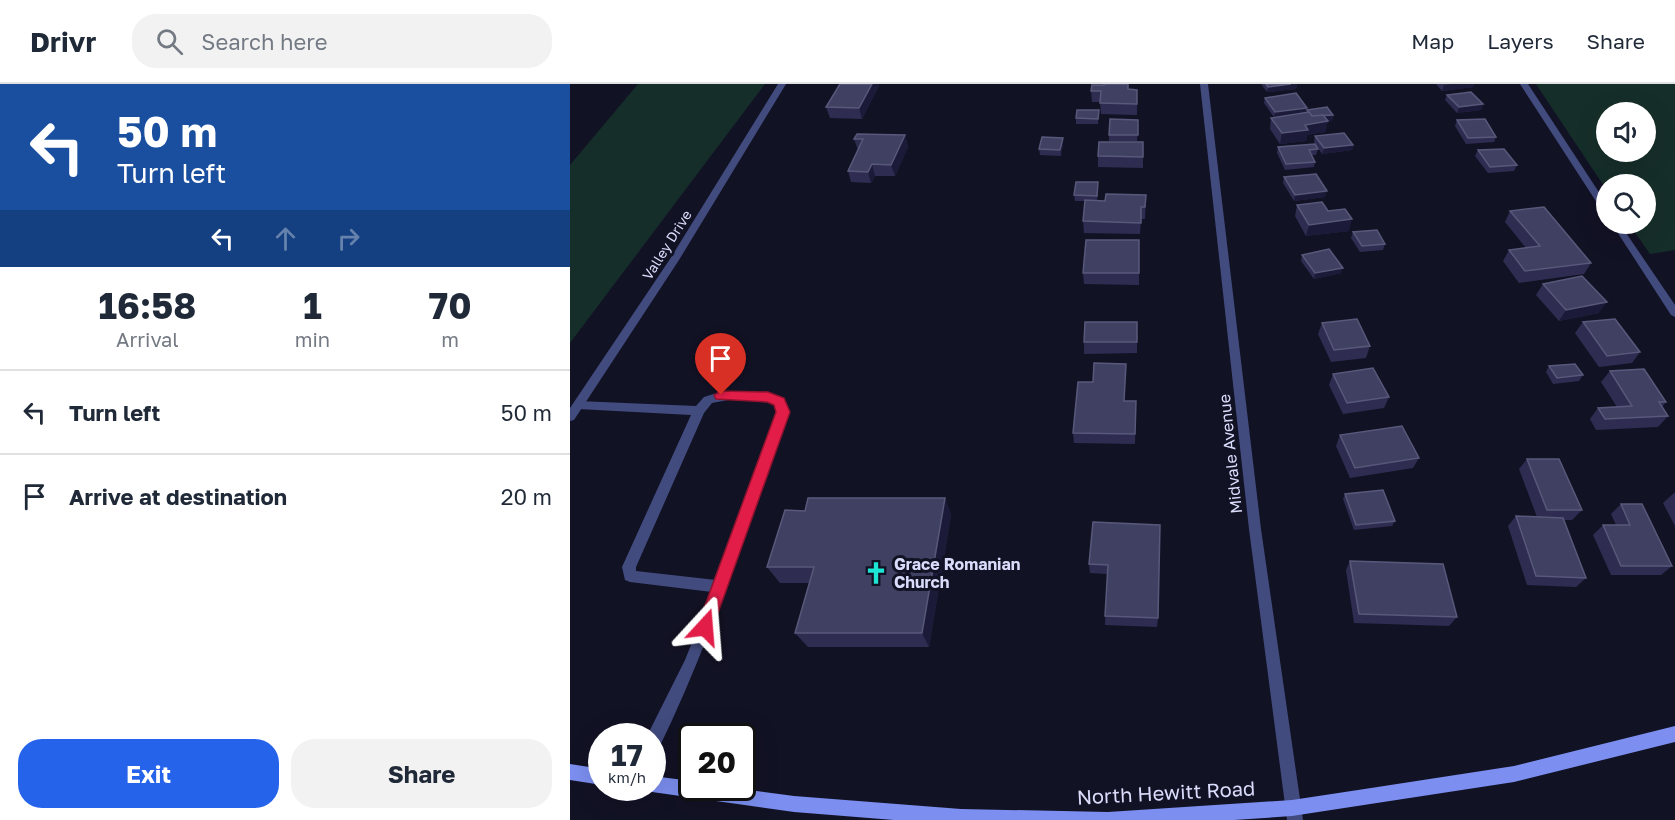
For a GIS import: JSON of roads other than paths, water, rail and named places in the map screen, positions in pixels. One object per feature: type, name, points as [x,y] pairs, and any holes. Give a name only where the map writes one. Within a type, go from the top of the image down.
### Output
[{"type":"main road","name":"North Hewitt Road","points":[[666,786],[794,804],[961,817],[1108,820],[1294,814],[1514,774],[1675,734]]},
{"type":"main road","points":[[570,772],[588,775]]},
{"type":"street","name":"Valley Drive","points":[[570,417],[674,260],[782,84]]},
{"type":"street","name":"Midvale Avenue","points":[[1204,84],[1255,529],[1294,814]]},
{"type":"street","points":[[1524,84],[1596,194]]},
{"type":"street","points":[[1623,234],[1675,314]]},
{"type":"street","points":[[663,723],[705,627],[783,412],[779,401],[768,397],[721,395],[707,400],[699,411],[629,567],[630,576],[639,578],[719,587]]},
{"type":"street","points":[[578,405],[699,411]]},
{"type":"place","name":"Grace Romanian Church","points":[[876,573]]}]
